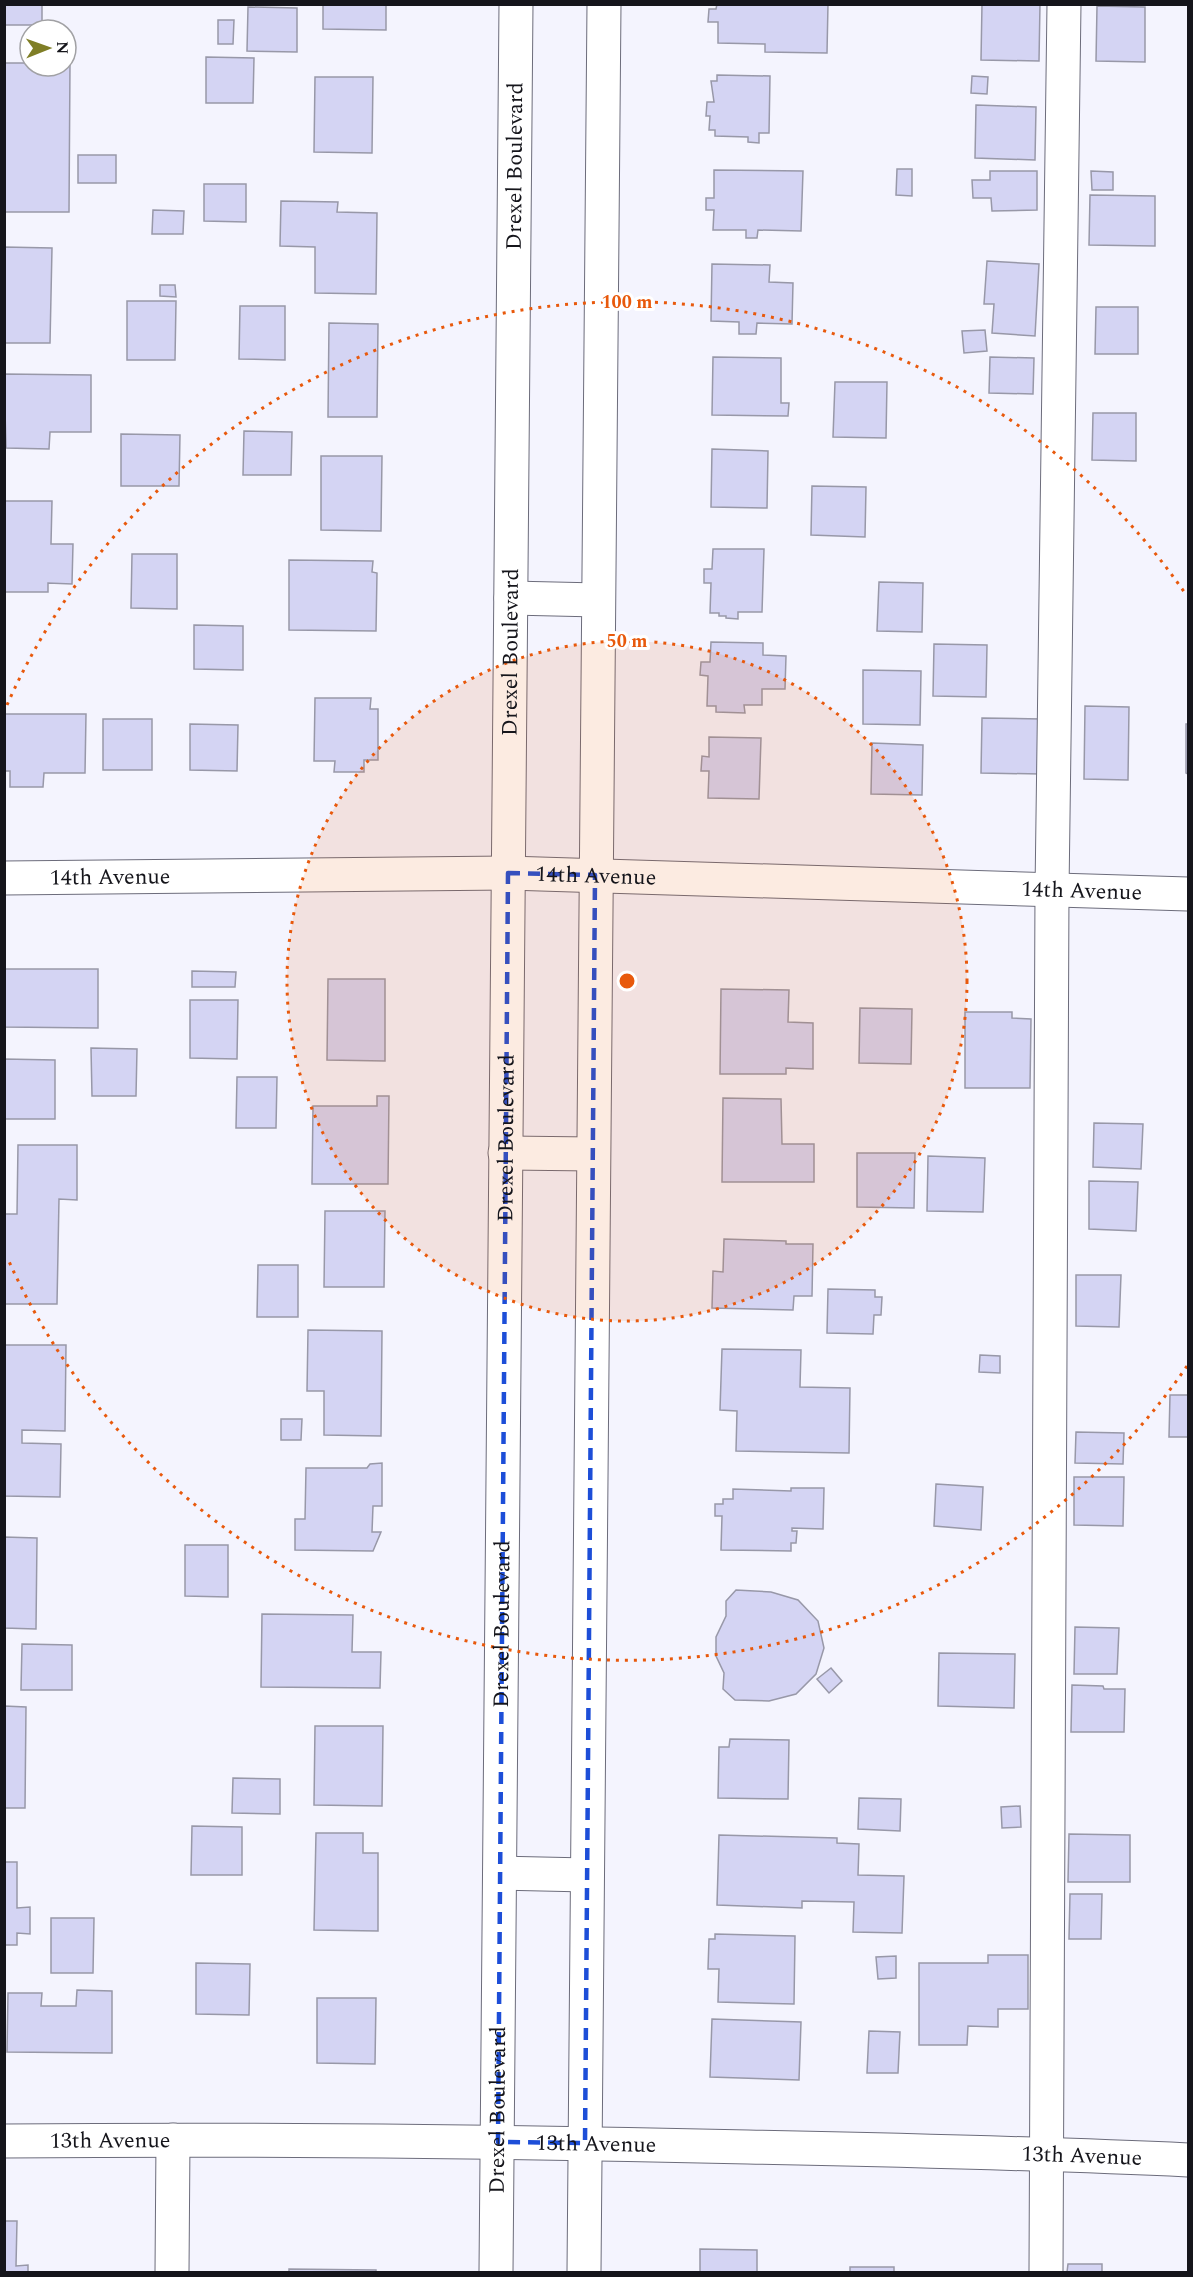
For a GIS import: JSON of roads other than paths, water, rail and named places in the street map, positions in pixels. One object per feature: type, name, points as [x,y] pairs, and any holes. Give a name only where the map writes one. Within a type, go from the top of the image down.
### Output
[{"type":"street","name":"Drexel Boulevard","points":[[496,2272],[516,4]]},
{"type":"street","points":[[584,2272],[604,4]]},
{"type":"street","points":[[1046,2272],[1052,891],[1064,4]]},
{"type":"street","points":[[511,598],[598,600]]},
{"type":"street","name":"14th Avenue","points":[[4,878],[508,873],[1188,894]]},
{"type":"street","points":[[505,1153],[593,1154]]},
{"type":"street","points":[[500,1873],[587,1875]]},
{"type":"street","points":[[172,2272],[173,2140]]},
{"type":"street","name":"13th Avenue","points":[[4,2141],[585,2143],[1047,2153],[1188,2160]]}]
